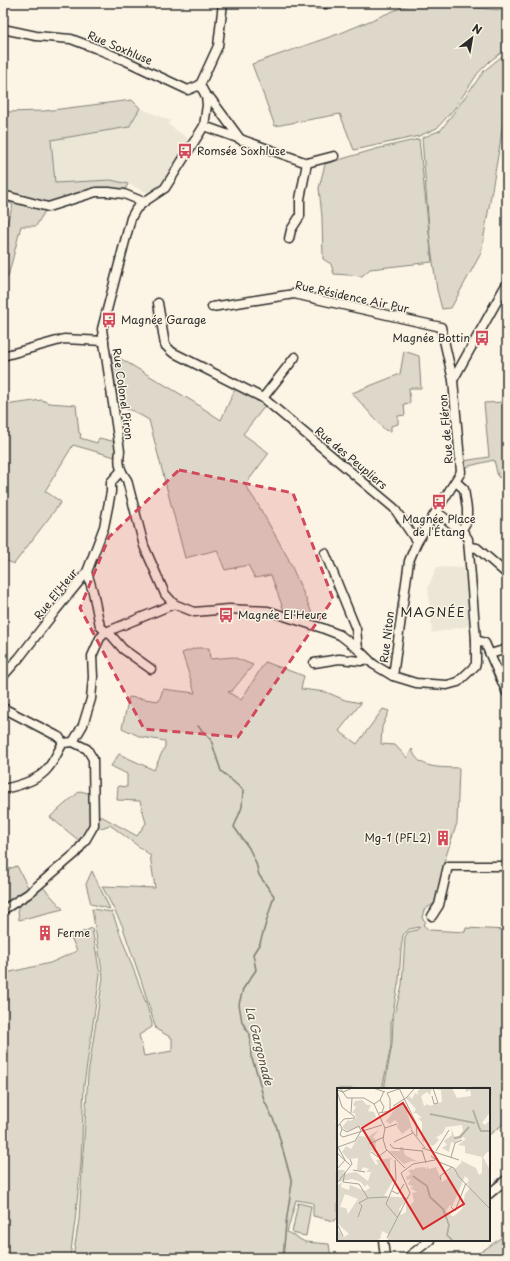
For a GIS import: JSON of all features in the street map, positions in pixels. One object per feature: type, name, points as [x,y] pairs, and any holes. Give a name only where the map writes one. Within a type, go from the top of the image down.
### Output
[{"type":"street","points":[[224,3],[218,46],[200,85],[206,96],[211,99],[241,140]]},
{"type":"street","points":[[306,3],[327,3]]},
{"type":"street","name":"Rue Soxhluse","points":[[3,29],[36,36],[71,39],[103,51],[188,90],[200,85]]},
{"type":"street","name":"Rue Colonel Piron","points":[[174,604],[165,594],[144,546],[127,480],[121,472],[118,463],[120,451],[102,329],[131,218],[136,209],[165,188],[204,126],[207,105],[206,96]]},
{"type":"street","points":[[204,126],[308,163],[334,156]]},
{"type":"street","points":[[289,239],[291,230],[300,216],[300,199],[308,163]]},
{"type":"street","points":[[3,195],[48,207],[96,192],[124,194],[144,202]]},
{"type":"street","name":"Rue de Fléron","points":[[437,512],[461,472],[453,380],[507,283]]},
{"type":"street","name":"Rue Résidence Air Pur","points":[[212,307],[294,294],[441,327],[453,380]]},
{"type":"street","name":"Rue des Peupliers","points":[[158,303],[165,346],[172,352],[263,398],[394,508],[417,542]]},
{"type":"street","points":[[3,356],[64,339],[104,341]]},
{"type":"street","points":[[263,398],[294,357]]},
{"type":"street","name":"Rue El'Heur","points":[[3,676],[87,572],[104,528],[112,492],[111,482],[121,472]]},
{"type":"street","points":[[456,482],[464,489],[467,509],[467,521],[461,531]]},
{"type":"street","points":[[73,742],[83,725],[91,699],[93,677],[92,656],[100,638],[106,632],[174,604],[194,612],[229,610],[268,611],[340,635],[358,649],[373,664],[393,676],[416,683],[447,685],[458,682],[475,666],[476,663],[476,640],[469,547],[466,536],[437,512]]},
{"type":"street","name":"Rue Niton","points":[[393,676],[409,563],[417,542],[437,512]]},
{"type":"street","points":[[469,547],[477,548],[507,574]]},
{"type":"street","points":[[325,553],[356,629],[358,649]]},
{"type":"street","points":[[87,572],[100,626],[123,649],[151,669]]},
{"type":"street","points":[[476,640],[485,644],[507,693]]},
{"type":"street","points":[[490,654],[507,649]]},
{"type":"street","points":[[314,663],[339,659],[368,659]]},
{"type":"street","points":[[3,708],[59,737],[63,743]]},
{"type":"street","points":[[3,910],[28,894],[76,853],[94,825],[93,760],[87,750],[73,742],[63,743]]},
{"type":"street","points":[[3,789],[13,787],[38,777],[48,768],[63,743]]},
{"type":"street","points":[[432,916],[439,904],[448,866],[507,866]]},
{"type":"street","points":[[490,1193],[507,1179]]},
{"type":"street","points":[[383,1241],[384,1258]]},
{"type":"street","points":[[408,1258],[429,1241]]},
{"type":"highlighted area","points":[[179,470],[293,493],[333,599],[238,737],[144,729],[80,608],[109,537]]},
{"type":"shaded area","points":[[412,3],[502,10],[507,16],[507,49],[491,60],[478,73],[454,109],[437,128],[419,136],[354,150],[340,114],[275,126],[252,64],[341,33]]},
{"type":"shaded area","points":[[507,54],[507,64],[505,65],[506,98],[500,144],[481,253],[451,308],[442,309],[437,290],[430,241],[422,138],[441,130],[484,71]]},
{"type":"shaded area","points":[[132,100],[140,108],[129,127],[51,140],[55,183],[111,180],[128,184],[124,192],[99,188],[49,204],[36,226],[21,226],[8,277],[3,276],[3,235],[13,205],[3,199],[3,112],[44,111]]},
{"type":"shaded area","points":[[140,108],[171,121],[168,124],[190,140],[167,182],[150,194],[128,184],[111,180],[55,183],[51,140],[129,127]]},
{"type":"shaded area","points":[[419,139],[432,262],[370,269],[362,276],[334,274],[331,264],[323,259],[322,217],[319,188],[325,164],[376,149]]},
{"type":"shaded area","points":[[404,351],[419,356],[421,388],[409,388],[410,403],[404,404],[405,415],[398,416],[398,424],[391,426],[391,431],[385,430],[352,393],[400,374]]},
{"type":"shaded area","points":[[111,353],[221,420],[236,387],[265,406],[243,434],[269,453],[245,485],[257,503],[288,558],[316,622],[285,614],[271,575],[255,578],[248,565],[225,570],[217,550],[185,558],[149,420],[133,411],[118,406]]},
{"type":"shaded area","points":[[507,398],[507,479],[498,477],[494,460],[465,467],[463,461],[489,457],[484,403],[504,402]]},
{"type":"shaded area","points":[[42,400],[49,403],[76,405],[79,433],[81,434],[80,438],[97,443],[99,438],[116,442],[115,457],[73,445],[45,491],[61,502],[14,564],[3,559],[3,408],[4,405]]},
{"type":"shaded area","points":[[437,567],[464,568],[473,625],[432,633],[428,587]]},
{"type":"shaded area","points":[[196,648],[209,648],[210,659],[233,657],[253,665],[232,691],[228,692],[241,700],[265,662],[304,676],[301,689],[326,692],[345,700],[361,703],[339,731],[357,744],[383,709],[389,711],[382,727],[381,744],[395,745],[407,758],[412,749],[419,761],[431,766],[459,768],[457,823],[444,862],[446,866],[438,901],[424,910],[422,918],[426,922],[423,925],[429,930],[465,932],[466,928],[507,930],[507,1121],[490,1134],[490,1088],[384,1088],[392,1044],[393,1020],[402,985],[405,937],[408,932],[417,930],[420,927],[409,929],[403,935],[399,980],[391,1022],[391,1046],[382,1088],[337,1088],[337,1219],[334,1221],[313,1216],[313,1203],[296,1200],[287,1232],[305,1242],[329,1244],[331,1258],[73,1258],[79,1219],[88,1074],[103,977],[92,909],[112,912],[146,1003],[152,1027],[139,1035],[144,1056],[172,1051],[172,1038],[156,1029],[122,925],[102,886],[155,888],[150,855],[110,825],[98,829],[99,815],[137,836],[146,823],[140,801],[117,800],[118,786],[127,787],[127,774],[111,766],[119,754],[154,770],[165,746],[165,741],[141,737],[122,728],[129,697],[159,701],[163,689],[195,693],[182,653]]},
{"type":"shaded area","points":[[80,791],[92,794],[92,825],[82,843],[50,817]]},
{"type":"shaded area","points":[[17,866],[30,891],[7,906],[3,904],[3,871]]},
{"type":"shaded area","points":[[92,871],[110,909],[91,904],[86,884]]},
{"type":"shaded area","points":[[42,886],[63,909],[19,920],[17,902]]},
{"type":"shaded area","points":[[92,928],[100,975],[84,1085],[81,1164],[70,1258],[3,1258],[3,968],[6,973],[50,963],[77,951],[71,937]]},
{"type":"shaded area","points":[[298,1203],[311,1206],[306,1236],[292,1233]]},
{"type":"shaded area","points":[[507,1233],[507,1258],[472,1258],[494,1243]]},
{"type":"waterway","name":"La Gargonade","points":[[198,726],[211,740],[221,771],[243,790],[242,807],[234,827],[249,848],[256,863],[259,875],[274,896],[260,943],[253,954],[256,970],[243,989],[239,1004],[242,1022],[250,1035],[251,1056],[264,1100],[276,1125],[292,1183],[283,1258]]},
{"type":"place","name":"Romsée Soxhluse","points":[[185,151]]},
{"type":"place","name":"Magnée Garage","points":[[109,320]]},
{"type":"place","name":"Magnée Bottin","points":[[482,338]]},
{"type":"place","name":"Magnée Place de l'Étang","points":[[439,502]]},
{"type":"place","name":"Magnée El'Heure","points":[[226,615]]},
{"type":"place","name":"Mg-1 (PFL2)","points":[[443,838]]},
{"type":"place","name":"Ferme","points":[[45,933]]},
{"type":"district","name":"MAGNÉE","points":[[433,612]]}]
